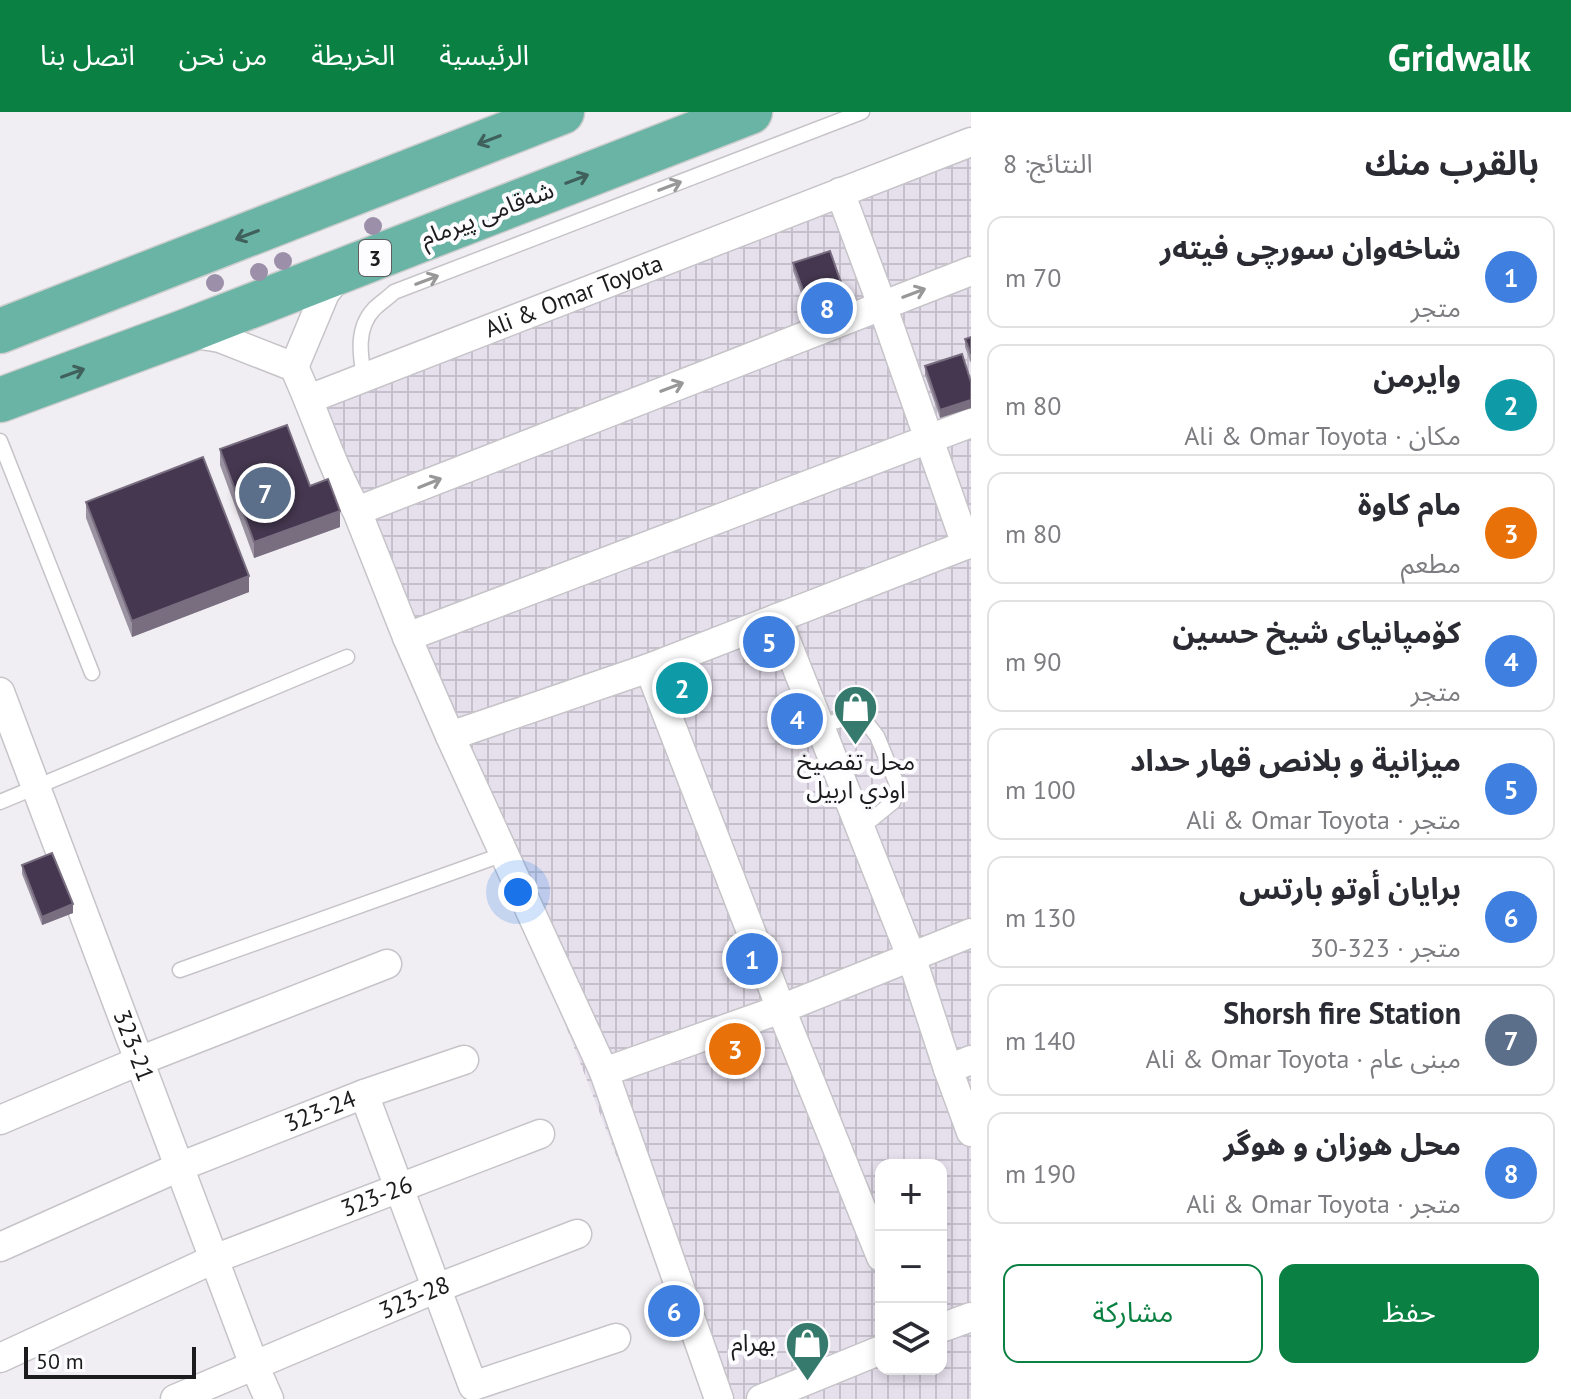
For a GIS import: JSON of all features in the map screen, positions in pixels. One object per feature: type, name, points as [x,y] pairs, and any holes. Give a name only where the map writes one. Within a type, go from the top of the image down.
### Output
[{"type":"highway","points":[[0,331],[562,112]]},
{"type":"highway","name":"شەقامی پیرمام","points":[[0,400],[342,271],[389,273],[750,112]]},
{"type":"street","name":"Ali & Omar Toyota","points":[[309,399],[971,142]]},
{"type":"street","points":[[450,736],[649,668],[968,544],[840,192]]},
{"type":"street","points":[[294,367],[325,293],[342,271]]},
{"type":"street","points":[[357,511],[971,271]]},
{"type":"street","points":[[184,332],[220,338],[294,367],[450,736],[604,1072],[719,1399]]},
{"type":"street","points":[[407,637],[971,423]]},
{"type":"street","points":[[777,618],[911,956],[959,1065],[971,1132]]},
{"type":"street","points":[[649,668],[875,1242]]},
{"type":"street","name":"323-21","points":[[0,692],[269,1399]]},
{"type":"street","points":[[604,1072],[781,1009],[971,933]]},
{"type":"street","points":[[0,1120],[139,1061],[387,964]]},
{"type":"street","name":"323-24","points":[[0,1247],[179,1167],[364,1094],[464,1060]]},
{"type":"street","points":[[364,1094],[473,1386],[616,1338]]},
{"type":"street","name":"323-26","points":[[0,1358],[214,1259],[540,1134]]},
{"type":"street","name":"323-28","points":[[175,1399],[437,1288],[577,1234]]},
{"type":"street","points":[[947,1326],[971,1317]]},
{"type":"street","points":[[761,1399],[875,1352]]},
{"type":"lane","points":[[364,378],[359,349],[365,325],[389,273],[862,112]]},
{"type":"lane","points":[[0,441],[92,673]]},
{"type":"lane","points":[[0,804],[347,657]]},
{"type":"lane","points":[[820,726],[854,716],[866,722],[877,736],[898,787],[893,802],[860,829]]},
{"type":"lane","points":[[180,970],[504,854]]},
{"type":"shaded area","points":[[971,138],[971,1399],[711,1399],[544,970],[315,408]]},
{"type":"building","points":[[830,251],[845,294],[810,309],[793,263]]},
{"type":"building","points":[[971,337],[971,354],[965,339]]},
{"type":"building","points":[[962,354],[971,382],[971,400],[940,410],[925,366]]},
{"type":"building","points":[[287,425],[310,486],[328,479],[340,511],[254,542],[220,449]]},
{"type":"building","points":[[203,457],[249,576],[132,621],[86,502]]},
{"type":"building","points":[[52,853],[73,904],[42,917],[22,865]]},
{"type":"place","name":"محل هوزان و هوگر","points":[[827,308]]},
{"type":"place","name":"Shorsh fire Station","points":[[265,493]]},
{"type":"place","name":"ميزانية و بلانص قهار حداد","points":[[769,642]]},
{"type":"place","name":"وایرمن","points":[[682,688]]},
{"type":"place","name":"کۆمپانیای شیخ حسین","points":[[797,719]]},
{"type":"place","name":"محل تفصيخ اودي اربيل","points":[[856,747]]},
{"type":"place","name":"شاخەوان سورچی فیتەر","points":[[752,959]]},
{"type":"place","name":"مام كاوة","points":[[735,1049]]},
{"type":"place","name":"برايان أوتو بارتس","points":[[674,1311]]},
{"type":"place","name":"بهرام","points":[[807,1382]]}]
